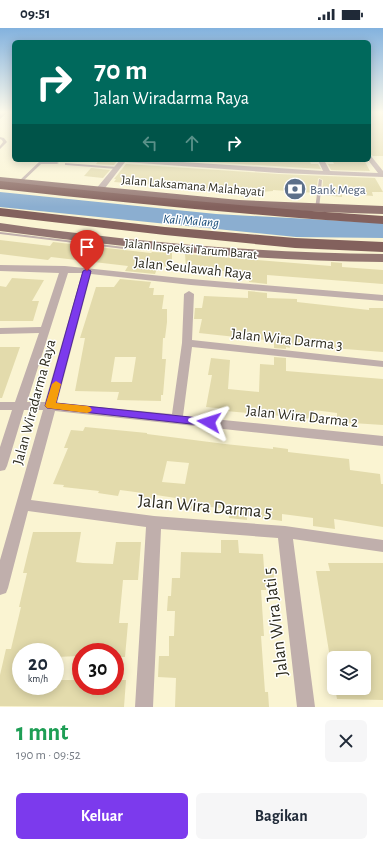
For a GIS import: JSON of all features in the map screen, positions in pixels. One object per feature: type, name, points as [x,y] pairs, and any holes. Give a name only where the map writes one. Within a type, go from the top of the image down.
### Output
[{"type":"highway","points":[[0,186],[174,204],[383,221]]},
{"type":"highway","points":[[0,192],[254,217],[383,221]]},
{"type":"highway","points":[[0,212],[249,239],[295,243],[383,247]]},
{"type":"highway","points":[[0,222],[196,244],[304,252],[383,251]]},
{"type":"main road","name":"Jalan Laksamana Malahayati","points":[[0,180],[243,204],[342,210],[383,210]]},
{"type":"main road","points":[[342,210],[383,214]]},
{"type":"main road","name":"Jalan Inspeksi Tarum Barat","points":[[0,227],[165,247],[302,257],[383,258]]},
{"type":"street","points":[[371,160],[383,175]]},
{"type":"street","points":[[99,190],[122,162]]},
{"type":"street","points":[[155,162],[383,175]]},
{"type":"street","points":[[322,162],[328,173]]},
{"type":"street","name":"Jalan Seulawah Raya","points":[[0,268],[65,269],[191,282],[383,298]]},
{"type":"street","name":"Jalan Wiradarma Raya","points":[[0,466],[65,269]]},
{"type":"street","name":"Jalan Wiradarma Raya","points":[[0,588],[87,271]]},
{"type":"street","points":[[177,419],[187,343],[189,294]]},
{"type":"street","points":[[0,331],[45,330]]},
{"type":"street","name":"Jalan Wira Darma 3","points":[[187,343],[383,364]]},
{"type":"street","name":"Jalan Wira Darma 2","points":[[0,406],[50,406],[383,440]]},
{"type":"street","name":"Jalan Wira Darma 5","points":[[23,505],[154,522],[285,532],[383,546]]},
{"type":"street","points":[[144,707],[154,522]]},
{"type":"street","name":"Jalan Wira Jati 5","points":[[285,532],[306,707]]},
{"type":"lane","points":[[20,182],[40,163],[57,163]]},
{"type":"lane","points":[[66,164],[117,168]]},
{"type":"lane","points":[[317,208],[320,180]]},
{"type":"lane","points":[[0,233],[124,248]]},
{"type":"water","name":"Kali Malang","points":[[0,192],[216,214],[383,223],[383,238],[296,237],[0,207]]},
{"type":"building","points":[[371,144],[383,144],[383,156],[371,155]]},
{"type":"building","points":[[98,162],[116,162],[114,165],[96,164]]},
{"type":"building","points":[[207,162],[310,162],[311,164],[318,164],[321,169]]},
{"type":"building","points":[[333,162],[365,162],[370,171],[331,170],[328,164],[334,164]]},
{"type":"building","points":[[126,164],[279,174],[375,178],[383,192],[372,192],[373,196],[342,193],[342,197],[322,195],[323,180],[319,178],[316,193],[273,190],[260,192],[114,182],[116,179],[114,179]]},
{"type":"building","points":[[91,168],[110,170],[103,178],[84,176]]},
{"type":"building","points":[[0,240],[50,246],[53,242],[151,253],[172,253],[172,267],[158,266],[155,274],[125,271],[128,266],[51,257],[48,260],[0,254]]},
{"type":"building","points":[[185,254],[331,266],[331,262],[342,263],[342,267],[383,270],[383,284],[267,275],[267,284],[249,282],[249,273],[186,268]]},
{"type":"building","points":[[12,278],[44,280],[32,301],[39,301],[33,321],[0,321],[0,286],[6,287]]},
{"type":"building","points":[[120,279],[151,282],[149,288],[154,288],[153,295],[164,295],[162,309],[167,309],[167,322],[165,338],[163,338],[162,359],[166,359],[163,395],[161,395],[161,401],[117,400],[119,392],[75,391],[85,338],[80,338],[96,287],[114,287]],"holes":[[[115,357],[136,357],[132,382],[111,382]]]},
{"type":"building","points":[[248,291],[267,293],[267,298],[297,299],[297,302],[369,310],[369,308],[383,308],[383,352],[332,348],[331,345],[297,342],[297,345],[289,344],[290,348],[274,348],[274,343],[270,343],[270,340],[236,340],[236,337],[199,333],[202,319],[194,319],[195,308],[202,308],[204,296],[248,298]]},
{"type":"building","points":[[0,347],[20,347],[2,398],[0,398]]},
{"type":"building","points":[[274,357],[286,358],[286,371],[383,379],[383,425],[337,422],[337,413],[314,410],[314,419],[226,411],[226,409],[206,407],[212,375],[208,375],[211,358],[230,360],[228,389],[259,392],[260,364],[274,365]]},
{"type":"building","points":[[85,427],[147,433],[225,444],[273,449],[273,447],[288,449],[288,452],[349,459],[350,470],[380,474],[381,484],[383,484],[383,527],[334,519],[335,529],[313,526],[313,518],[282,514],[282,521],[247,516],[247,520],[229,518],[230,509],[210,507],[209,511],[180,508],[182,499],[156,495],[155,503],[141,501],[143,493],[120,490],[118,496],[98,493],[99,491],[63,487],[64,485],[53,484],[68,448],[64,448],[71,430],[83,431]],"holes":[[[167,461],[189,463],[185,484],[162,482]]]},
{"type":"building","points":[[33,532],[81,532],[76,562],[83,563],[113,564],[116,542],[141,542],[138,580],[123,580],[119,623],[128,623],[125,657],[124,643],[72,643],[72,656],[64,657],[64,643],[12,643],[27,573],[23,573]]},
{"type":"building","points":[[221,540],[238,540],[239,553],[263,554],[264,568],[273,568],[275,587],[266,587],[266,590],[261,590],[264,636],[261,636],[265,692],[268,692],[269,707],[175,707],[176,678],[158,677],[159,656],[169,656],[169,636],[174,636],[175,611],[167,611],[168,596],[171,596],[172,578],[180,578],[181,552],[221,553]]},
{"type":"building","points":[[328,563],[383,563],[383,700],[337,699],[336,695],[371,695],[371,651],[329,651],[316,571],[330,571]]},
{"type":"building","points":[[12,645],[12,695],[64,695],[64,680],[72,680],[72,695],[124,695],[124,680],[126,680],[124,707],[0,706],[0,675],[6,649],[11,649]]},
{"type":"slow traffic","points":[[56,384],[50,406],[87,410]]},
{"type":"place","name":"Bank Mega","points":[[295,189]]},
{"type":"route","points":[[87,271],[50,406],[209,422]]}]
